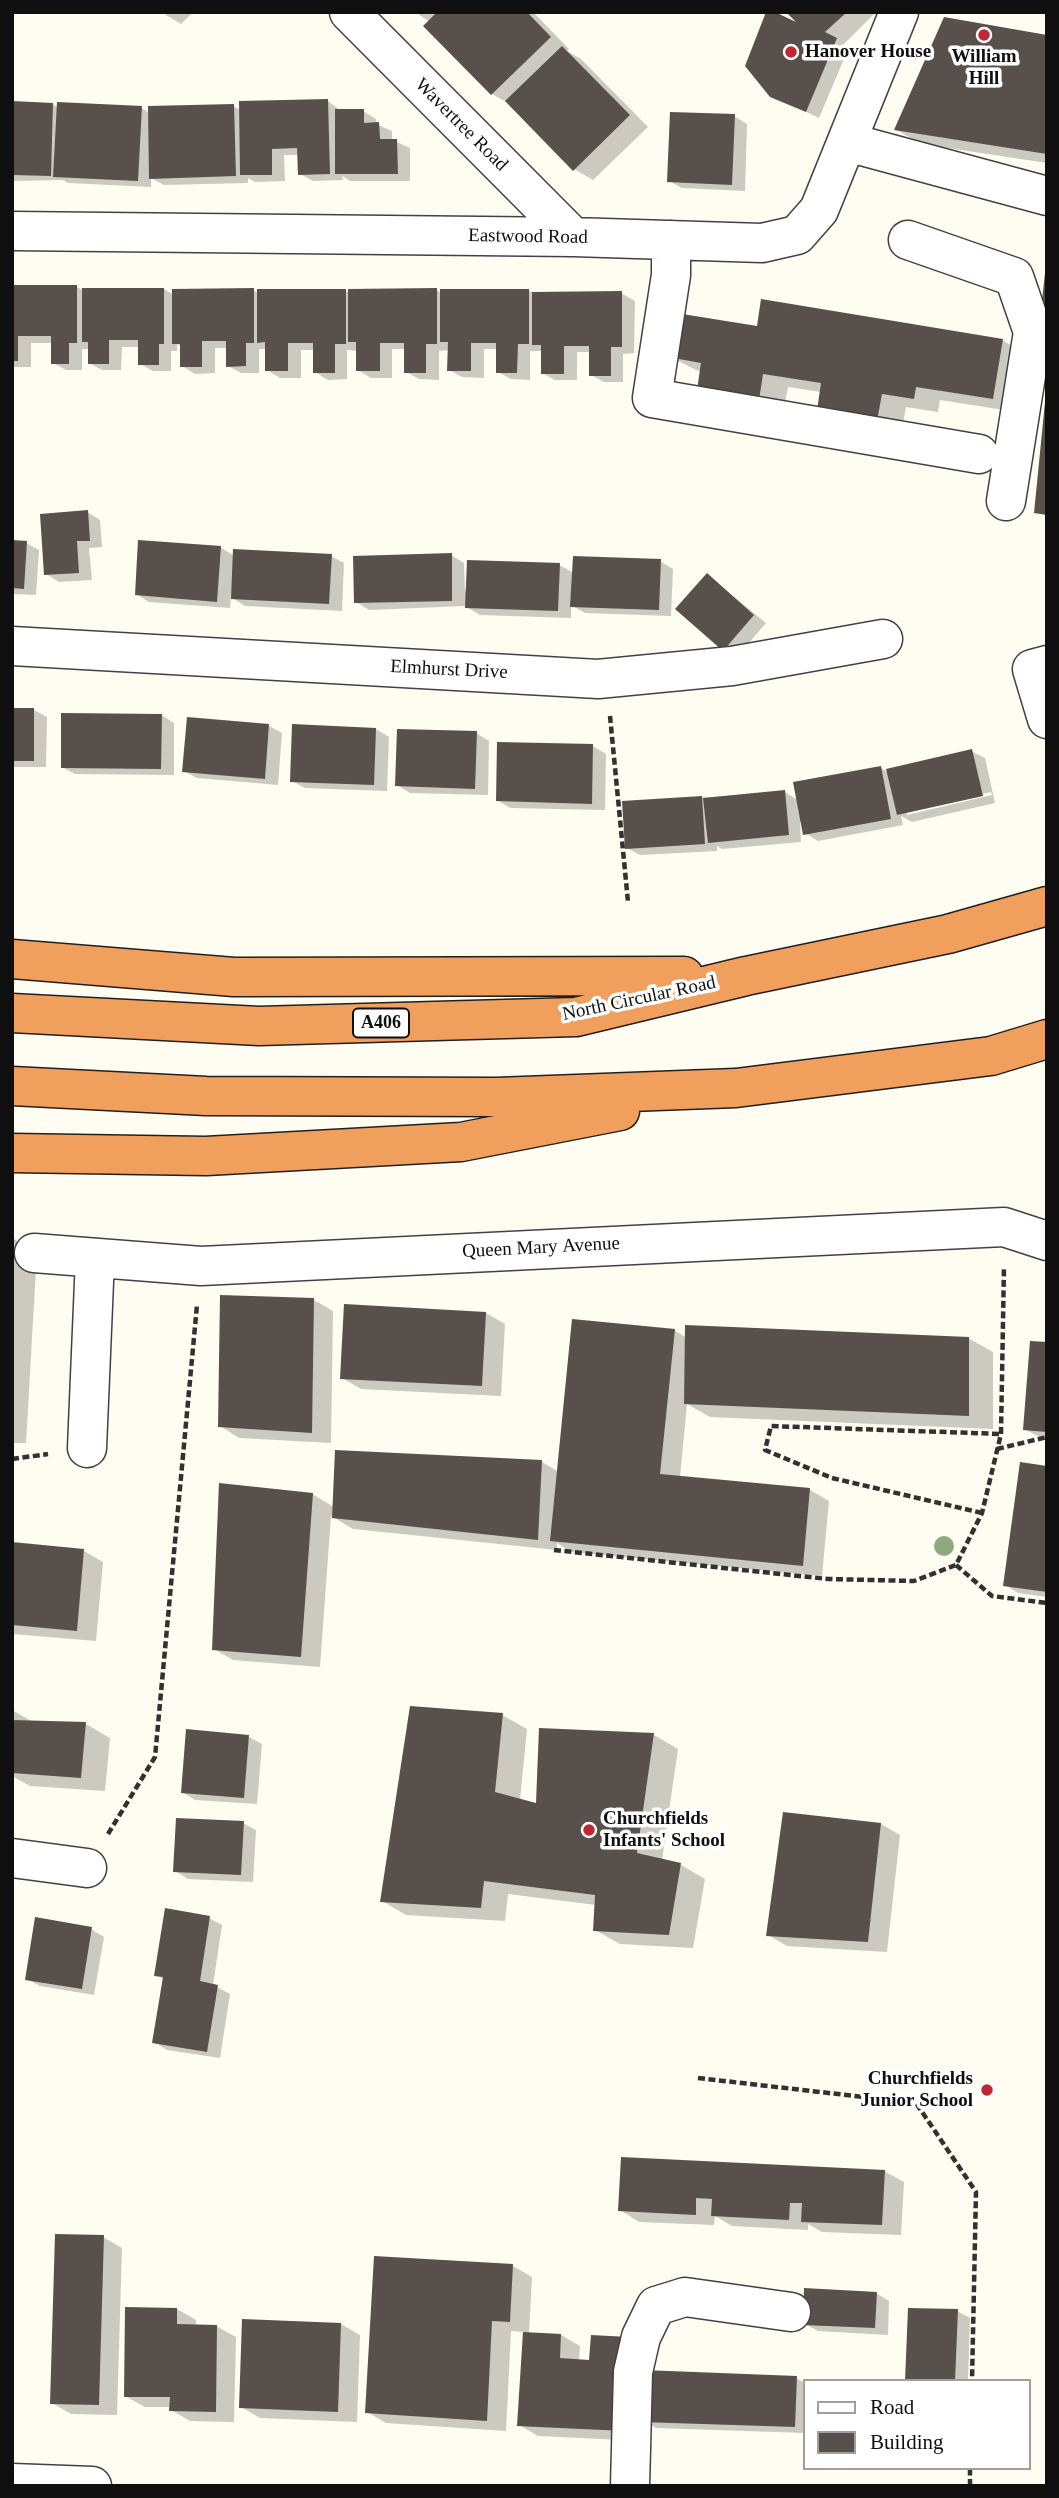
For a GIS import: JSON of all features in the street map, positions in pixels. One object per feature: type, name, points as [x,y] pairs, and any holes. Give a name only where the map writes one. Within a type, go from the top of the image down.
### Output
[{"type":"highway","name":"North Circular Road","points":[[12,1013],[259,1026],[576,1017],[746,976],[948,934],[1047,906]]},
{"type":"highway","name":"A406","points":[[12,958],[234,977],[746,976]]},
{"type":"highway","points":[[12,1153],[206,1156],[461,1142],[736,1088],[991,1056],[1047,1039]]},
{"type":"highway","points":[[12,1086],[206,1096],[497,1097],[736,1088]]},
{"type":"street","name":"Wavertree Road","points":[[349,12],[573,237]]},
{"type":"street","name":"Eastwood Road","points":[[12,231],[573,237],[762,243],[797,235],[819,210],[900,12]]},
{"type":"street","points":[[847,142],[1047,196]]},
{"type":"street","points":[[671,240],[671,275],[652,398],[979,454]]},
{"type":"street","points":[[908,240],[1014,276],[1033,332],[1006,502]]},
{"type":"street","name":"Elmhurst Drive","points":[[12,646],[598,679],[732,666],[883,639]]},
{"type":"street","points":[[1047,665],[1032,669],[1047,719]]},
{"type":"street","name":"Queen Mary Avenue","points":[[34,1253],[201,1266],[1004,1227],[1047,1241]]},
{"type":"street","points":[[87,1448],[95,1258]]},
{"type":"street","points":[[12,1858],[87,1868]]},
{"type":"street","points":[[630,2486],[633,2372],[641,2337],[656,2306],[685,2297],[791,2312]]},
{"type":"street","points":[[12,2483],[92,2486]]},
{"type":"path","points":[[598,679],[612,721],[628,902]]},
{"type":"path","points":[[555,1550],[828,1579],[914,1581],[956,1565],[982,1513],[1001,1434],[1004,1227]]},
{"type":"path","points":[[87,1868],[155,1757],[201,1266]]},
{"type":"path","points":[[982,1513],[832,1478],[765,1450],[771,1426],[1001,1434]]},
{"type":"path","points":[[997,1449],[1047,1437]]},
{"type":"path","points":[[956,1565],[992,1596],[1047,1603]]},
{"type":"path","points":[[698,2078],[916,2104],[976,2192],[972,2379]]},
{"type":"building","points":[[437,12],[527,12],[551,37],[491,95],[423,26]]},
{"type":"building","name":"Hanover House","points":[[766,12],[775,12],[796,22],[786,12],[847,12],[825,32],[837,38],[806,112],[770,97],[745,66]]},
{"type":"building","points":[[944,17],[1047,35],[1047,154],[894,130]]},
{"type":"building","points":[[562,46],[630,115],[573,171],[505,101]]},
{"type":"building","points":[[328,99],[330,174],[298,175],[297,148],[272,149],[272,175],[240,175],[239,101]]},
{"type":"building","points":[[12,101],[53,103],[51,176],[12,175]]},
{"type":"building","points":[[57,102],[142,106],[138,181],[53,177]]},
{"type":"building","points":[[234,104],[236,176],[149,179],[148,106]]},
{"type":"building","points":[[335,109],[364,109],[364,123],[379,122],[380,139],[397,139],[398,174],[335,174]]},
{"type":"building","points":[[670,112],[735,114],[732,185],[667,182]]},
{"type":"building","points":[[1045,273],[1047,309],[1041,310]]},
{"type":"building","points":[[12,285],[77,285],[77,343],[69,343],[69,364],[51,364],[51,336],[18,336],[18,361],[12,361]]},
{"type":"building","points":[[82,288],[164,288],[164,344],[159,344],[159,365],[138,365],[138,340],[109,340],[109,364],[88,364],[88,342],[82,342]]},
{"type":"building","points":[[254,288],[254,343],[246,343],[246,366],[226,367],[226,341],[202,341],[202,367],[180,367],[180,344],[172,344],[172,289]]},
{"type":"building","points":[[437,288],[437,344],[426,344],[426,373],[404,373],[404,343],[380,343],[380,371],[356,371],[356,342],[348,342],[348,289]]},
{"type":"building","points":[[257,289],[346,289],[346,344],[335,344],[335,373],[313,373],[313,343],[288,343],[288,371],[265,371],[265,342],[257,343]]},
{"type":"building","points":[[440,289],[529,289],[529,344],[518,344],[517,373],[496,373],[496,343],[471,343],[471,371],[447,371],[448,342],[440,342]]},
{"type":"building","points":[[622,291],[622,347],[611,347],[611,376],[589,376],[589,346],[564,346],[564,374],[541,374],[541,345],[532,345],[532,292]]},
{"type":"building","points":[[761,299],[1003,339],[993,399],[916,387],[914,399],[882,394],[877,421],[817,410],[821,383],[763,374],[759,400],[697,390],[701,363],[668,357],[676,313],[757,326]]},
{"type":"building","points":[[1047,402],[1047,515],[1034,513]]},
{"type":"building","points":[[88,510],[90,541],[77,541],[79,573],[44,575],[40,514]]},
{"type":"building","points":[[12,540],[27,541],[24,589],[12,588]]},
{"type":"building","points":[[138,540],[221,546],[217,602],[135,595]]},
{"type":"building","points":[[233,549],[332,554],[329,604],[231,599]]},
{"type":"building","points":[[452,553],[452,601],[354,603],[353,556]]},
{"type":"building","points":[[573,556],[661,559],[659,610],[570,607]]},
{"type":"building","points":[[467,560],[560,563],[558,611],[465,608]]},
{"type":"building","points":[[707,573],[754,615],[723,651],[675,609]]},
{"type":"building","points":[[12,708],[34,708],[34,761],[12,761]]},
{"type":"building","points":[[61,713],[162,714],[161,769],[61,768]]},
{"type":"building","points":[[187,717],[269,724],[265,779],[182,772]]},
{"type":"building","points":[[292,724],[376,728],[374,785],[290,782]]},
{"type":"building","points":[[397,729],[477,731],[475,789],[395,786]]},
{"type":"building","points":[[497,742],[593,744],[592,804],[496,801]]},
{"type":"building","points":[[972,749],[983,796],[897,815],[886,769]]},
{"type":"building","points":[[881,766],[891,819],[803,835],[793,782]]},
{"type":"building","points":[[785,790],[789,835],[708,843],[703,798]]},
{"type":"building","points":[[702,796],[705,844],[625,849],[622,801]]},
{"type":"building","points":[[220,1295],[314,1298],[312,1433],[218,1427]]},
{"type":"building","points":[[344,1304],[486,1312],[482,1386],[340,1379]]},
{"type":"building","points":[[572,1319],[675,1329],[660,1474],[810,1488],[803,1566],[550,1541]]},
{"type":"building","points":[[685,1325],[969,1337],[969,1416],[684,1404]]},
{"type":"building","points":[[1030,1341],[1047,1342],[1047,1432],[1023,1430]]},
{"type":"building","points":[[335,1450],[542,1460],[538,1540],[332,1518]]},
{"type":"building","points":[[1020,1462],[1047,1466],[1047,1592],[1003,1586]]},
{"type":"building","points":[[219,1483],[313,1493],[301,1657],[212,1650]]},
{"type":"building","points":[[12,1542],[84,1549],[77,1631],[12,1625]]},
{"type":"building","points":[[410,1706],[503,1713],[495,1792],[536,1803],[539,1728],[654,1733],[637,1853],[681,1863],[669,1935],[593,1931],[595,1895],[484,1881],[481,1908],[380,1902]]},
{"type":"building","points":[[12,1720],[86,1722],[81,1778],[12,1773]]},
{"type":"building","points":[[186,1729],[249,1735],[244,1798],[181,1793]]},
{"type":"building","points":[[783,1812],[881,1823],[868,1942],[766,1936]]},
{"type":"building","points":[[176,1818],[244,1821],[241,1875],[173,1872]]},
{"type":"building","points":[[165,1908],[210,1916],[200,1981],[218,1985],[207,2052],[152,2043],[163,1977],[154,1976]]},
{"type":"building","points":[[35,1917],[92,1927],[82,1989],[25,1980]]},
{"type":"building","points":[[621,2157],[885,2170],[882,2225],[801,2222],[802,2203],[790,2203],[789,2220],[711,2216],[712,2199],[696,2198],[696,2215],[618,2211]]},
{"type":"building","points":[[55,2234],[104,2235],[99,2405],[50,2404]]},
{"type":"building","points":[[374,2256],[513,2264],[510,2322],[492,2321],[487,2421],[365,2413]]},
{"type":"building","points":[[804,2288],[877,2292],[875,2328],[803,2325]]},
{"type":"building","points":[[125,2307],[177,2308],[177,2324],[217,2325],[216,2412],[169,2411],[170,2397],[124,2397]]},
{"type":"building","points":[[908,2308],[958,2309],[955,2379],[905,2379]]},
{"type":"building","points":[[242,2319],[341,2323],[338,2412],[239,2408]]},
{"type":"building","points":[[523,2332],[561,2334],[560,2358],[589,2360],[591,2335],[629,2337],[624,2431],[517,2426]]},
{"type":"building","points":[[643,2370],[797,2376],[795,2427],[641,2422]]},
{"type":"place","name":"William Hill","points":[[984,35]]},
{"type":"place","name":"Hanover House","points":[[791,52]]},
{"type":"place","name":"Churchfields Infants' School","points":[[589,1830]]},
{"type":"place","name":"Churchfields Junior School","points":[[987,2090]]}]
